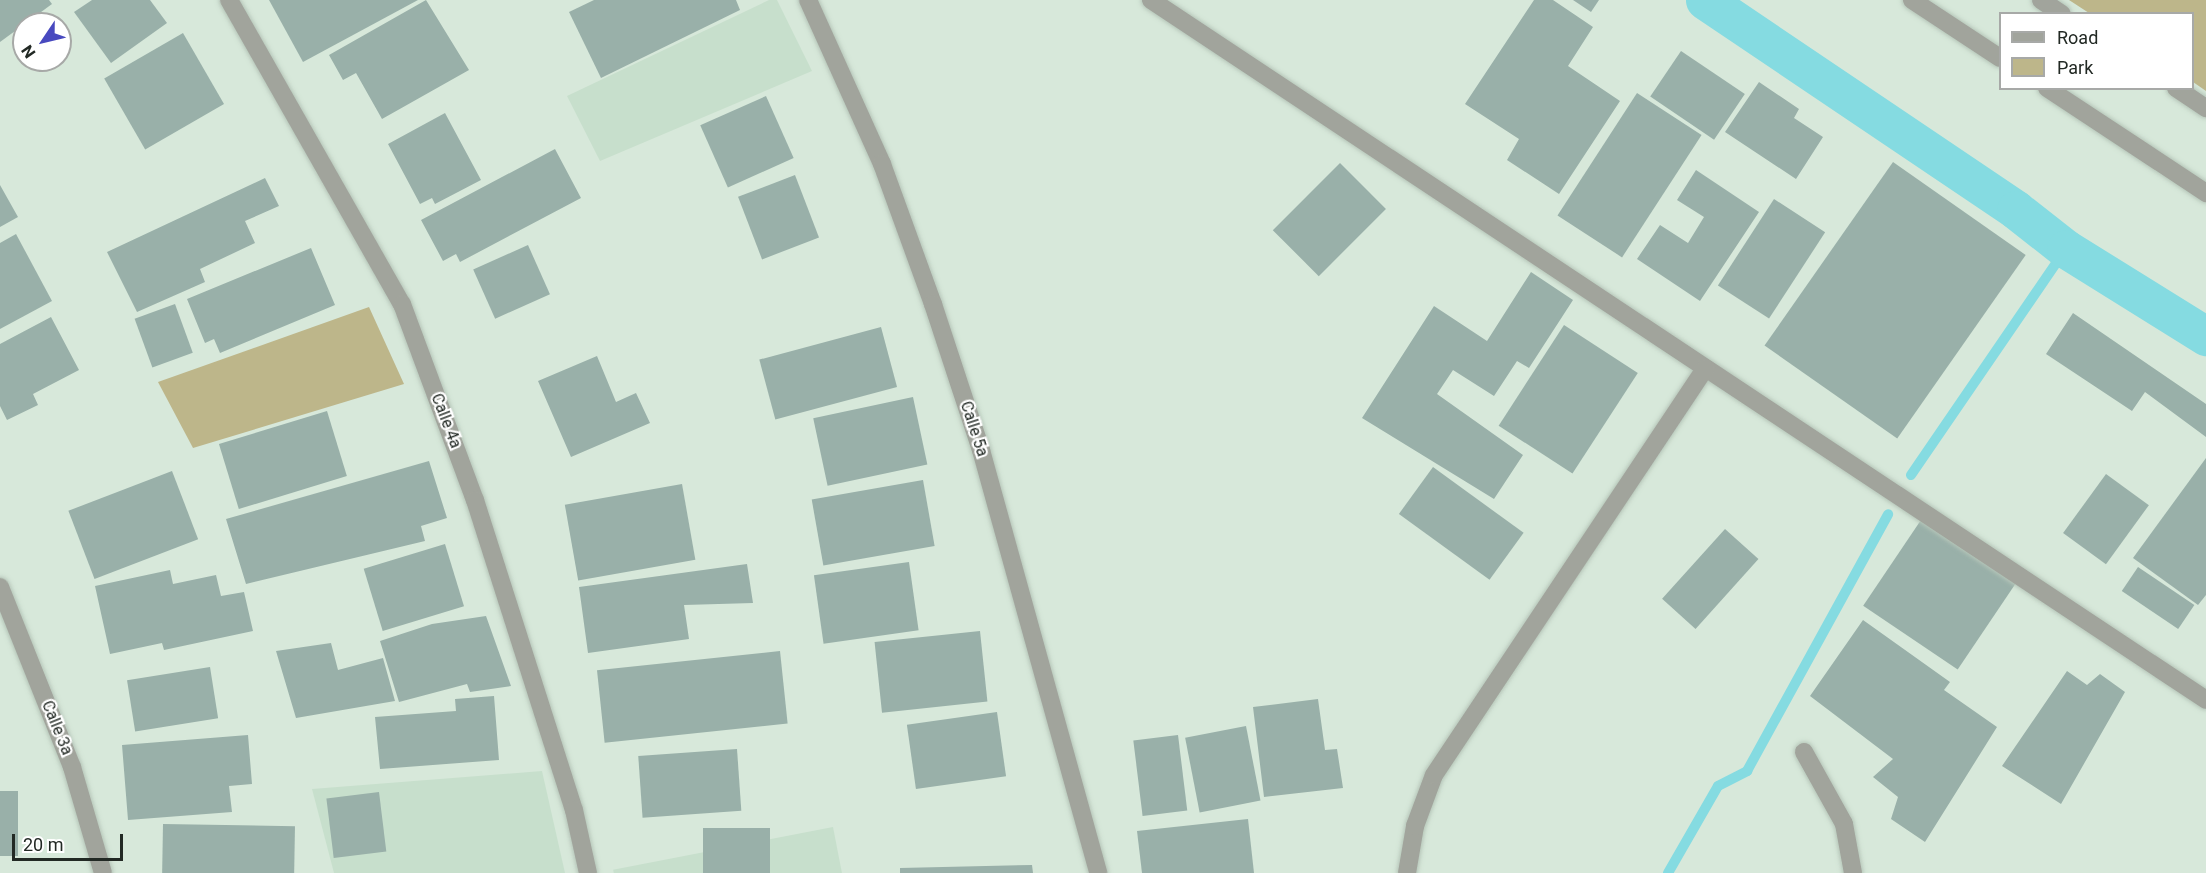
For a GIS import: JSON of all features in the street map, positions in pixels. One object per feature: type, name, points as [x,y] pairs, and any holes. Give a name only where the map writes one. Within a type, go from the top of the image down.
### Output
[{"type":"street","name":"Calle 4a","points":[[229,0],[402,304],[475,500],[574,810],[588,873]]},
{"type":"street","name":"Calle 5a","points":[[808,0],[882,164],[933,304],[981,450],[1098,873]]},
{"type":"street","points":[[1151,0],[2206,700]]},
{"type":"street","points":[[1912,0],[1999,57]]},
{"type":"street","points":[[2041,0],[2059,12]]},
{"type":"street","points":[[2050,90],[2206,193]]},
{"type":"street","points":[[2179,90],[2206,108]]},
{"type":"street","points":[[1407,873],[1415,826],[1434,775],[1704,369]]},
{"type":"street","name":"Calle 3a","points":[[0,587],[72,767],[103,873]]},
{"type":"street","points":[[1804,752],[1844,824],[1854,873]]},
{"type":"shaded area","points":[[769,0],[777,0],[812,71],[600,161],[567,96]]},
{"type":"shaded area","points":[[542,771],[565,873],[334,873],[312,789]]},
{"type":"shaded area","points":[[833,827],[842,873],[614,873],[613,870]]},
{"type":"green space","points":[[2069,0],[2206,0],[2206,91],[2194,83],[2194,12],[2087,12]]},
{"type":"green space","points":[[369,307],[404,384],[193,448],[158,382]]},
{"type":"building","points":[[0,0],[49,0],[52,4],[41,12],[12,12],[12,33],[0,42]]},
{"type":"building","points":[[92,0],[150,0],[167,23],[111,63],[74,12]]},
{"type":"building","points":[[269,0],[418,0],[303,62]]},
{"type":"building","points":[[426,0],[469,70],[382,119],[356,73],[343,80],[329,55]]},
{"type":"building","points":[[594,0],[736,0],[740,10],[601,78],[569,12]]},
{"type":"building","points":[[1534,0],[1553,0],[1593,27],[1568,66],[1620,101],[1559,194],[1507,160],[1519,139],[1465,104]]},
{"type":"building","points":[[1573,0],[1599,0],[1591,12]]},
{"type":"building","points":[[183,33],[224,104],[145,150],[104,78]]},
{"type":"building","points":[[1681,51],[1745,94],[1714,140],[1650,97]]},
{"type":"building","points":[[1759,82],[1799,109],[1794,118],[1823,137],[1796,179],[1725,132]]},
{"type":"building","points":[[1637,93],[1702,135],[1622,257],[1557,215]]},
{"type":"building","points":[[766,96],[794,158],[728,187],[700,125]]},
{"type":"building","points":[[445,113],[481,180],[435,204],[432,198],[420,204],[388,144]]},
{"type":"building","points":[[555,149],[581,198],[460,262],[456,254],[443,261],[421,220]]},
{"type":"building","points":[[1893,162],[2026,255],[1897,438],[1765,345]]},
{"type":"building","points":[[1340,163],[1386,209],[1319,276],[1273,230]]},
{"type":"building","points":[[1696,170],[1759,212],[1700,301],[1637,259],[1660,225],[1688,243],[1704,217],[1677,200]]},
{"type":"building","points":[[795,175],[819,238],[762,259],[738,197]]},
{"type":"building","points":[[265,178],[279,206],[245,221],[255,243],[200,269],[205,282],[137,312],[107,252]]},
{"type":"building","points":[[0,185],[18,217],[0,227]]},
{"type":"building","points":[[1774,199],[1825,232],[1769,319],[1718,285]]},
{"type":"building","points":[[16,234],[52,301],[0,329],[0,243]]},
{"type":"building","points":[[528,245],[550,294],[495,319],[473,269]]},
{"type":"building","points":[[311,248],[335,305],[220,353],[214,339],[205,343],[187,299]]},
{"type":"building","points":[[1531,272],[1573,300],[1529,368],[1517,361],[1494,396],[1453,370],[1437,394],[1523,455],[1494,499],[1362,418],[1434,306],[1487,341]]},
{"type":"building","points":[[175,304],[193,353],[152,368],[135,319]]},
{"type":"building","points":[[2073,313],[2206,404],[2206,437],[2145,392],[2132,411],[2046,354]]},
{"type":"building","points":[[51,317],[79,370],[33,394],[38,405],[7,420],[0,406],[0,344]]},
{"type":"building","points":[[1564,325],[1638,373],[1572,474],[1499,426]]},
{"type":"building","points":[[881,327],[897,387],[775,419],[759,360]]},
{"type":"building","points":[[597,356],[616,402],[636,393],[650,423],[571,457],[538,381]]},
{"type":"building","points":[[913,397],[927,464],[828,486],[813,418]]},
{"type":"building","points":[[327,411],[347,476],[239,509],[219,444]]},
{"type":"building","points":[[2206,458],[2206,595],[2198,605],[2133,558]]},
{"type":"building","points":[[429,461],[447,518],[421,526],[425,541],[246,584],[226,519]]},
{"type":"building","points":[[1433,467],[1524,533],[1490,580],[1399,514]]},
{"type":"building","points":[[172,471],[198,539],[95,579],[68,511]]},
{"type":"building","points":[[2106,474],[2149,505],[2106,564],[2063,533]]},
{"type":"building","points":[[923,480],[935,546],[823,566],[812,500]]},
{"type":"building","points":[[682,484],[695,560],[578,580],[565,505]]},
{"type":"building","points":[[1923,517],[2018,581],[1958,669],[1863,606]]},
{"type":"building","points":[[1725,529],[1758,559],[1696,629],[1662,599]]},
{"type":"building","points":[[445,544],[464,606],[383,631],[364,569]]},
{"type":"building","points":[[909,562],[919,630],[824,644],[814,575]]},
{"type":"building","points":[[747,564],[753,603],[684,605],[689,639],[588,653],[579,587]]},
{"type":"building","points":[[2138,567],[2194,605],[2178,629],[2122,591]]},
{"type":"building","points":[[170,570],[173,584],[216,575],[221,596],[244,592],[253,631],[164,650],[162,643],[110,654],[95,586]]},
{"type":"building","points":[[486,616],[511,686],[470,692],[467,684],[399,702],[380,641],[432,624]]},
{"type":"building","points":[[1863,620],[1950,682],[1944,690],[1997,727],[1925,842],[1891,819],[1898,797],[1873,777],[1893,759],[1810,696]]},
{"type":"building","points":[[980,631],[987,702],[882,713],[875,642]]},
{"type":"building","points":[[331,643],[338,670],[383,658],[395,701],[296,718],[276,651]]},
{"type":"building","points":[[780,651],[788,724],[605,743],[597,670]]},
{"type":"building","points":[[210,667],[218,718],[135,732],[127,680]]},
{"type":"building","points":[[2067,671],[2087,685],[2100,674],[2125,692],[2061,804],[2002,766]]},
{"type":"building","points":[[494,696],[499,760],[380,769],[375,717],[456,711],[455,699]]},
{"type":"building","points":[[1318,699],[1325,750],[1337,749],[1343,788],[1264,797],[1253,707]]},
{"type":"building","points":[[997,712],[1006,776],[916,789],[907,725]]},
{"type":"building","points":[[1246,726],[1261,801],[1200,812],[1185,738]]},
{"type":"building","points":[[248,735],[252,784],[229,786],[232,812],[128,820],[122,745]]},
{"type":"building","points":[[1178,735],[1187,810],[1143,816],[1133,740]]},
{"type":"building","points":[[737,749],[741,811],[643,818],[638,756]]},
{"type":"building","points":[[0,791],[18,791],[18,856],[0,856]]},
{"type":"building","points":[[379,792],[386,852],[334,858],[326,798]]},
{"type":"building","points":[[1248,819],[1254,873],[1142,873],[1137,831]]},
{"type":"building","points":[[163,824],[295,826],[294,873],[162,873]]},
{"type":"building","points":[[703,828],[770,828],[770,873],[703,873]]},
{"type":"building","points":[[1032,865],[1033,873],[900,873],[900,868]]},
{"type":"waterway","points":[[1705,0],[2016,210],[2066,249],[2206,336]]},
{"type":"waterway","points":[[1911,475],[2066,249]]},
{"type":"waterway","points":[[1668,873],[1718,786],[1747,771],[1888,514]]}]
